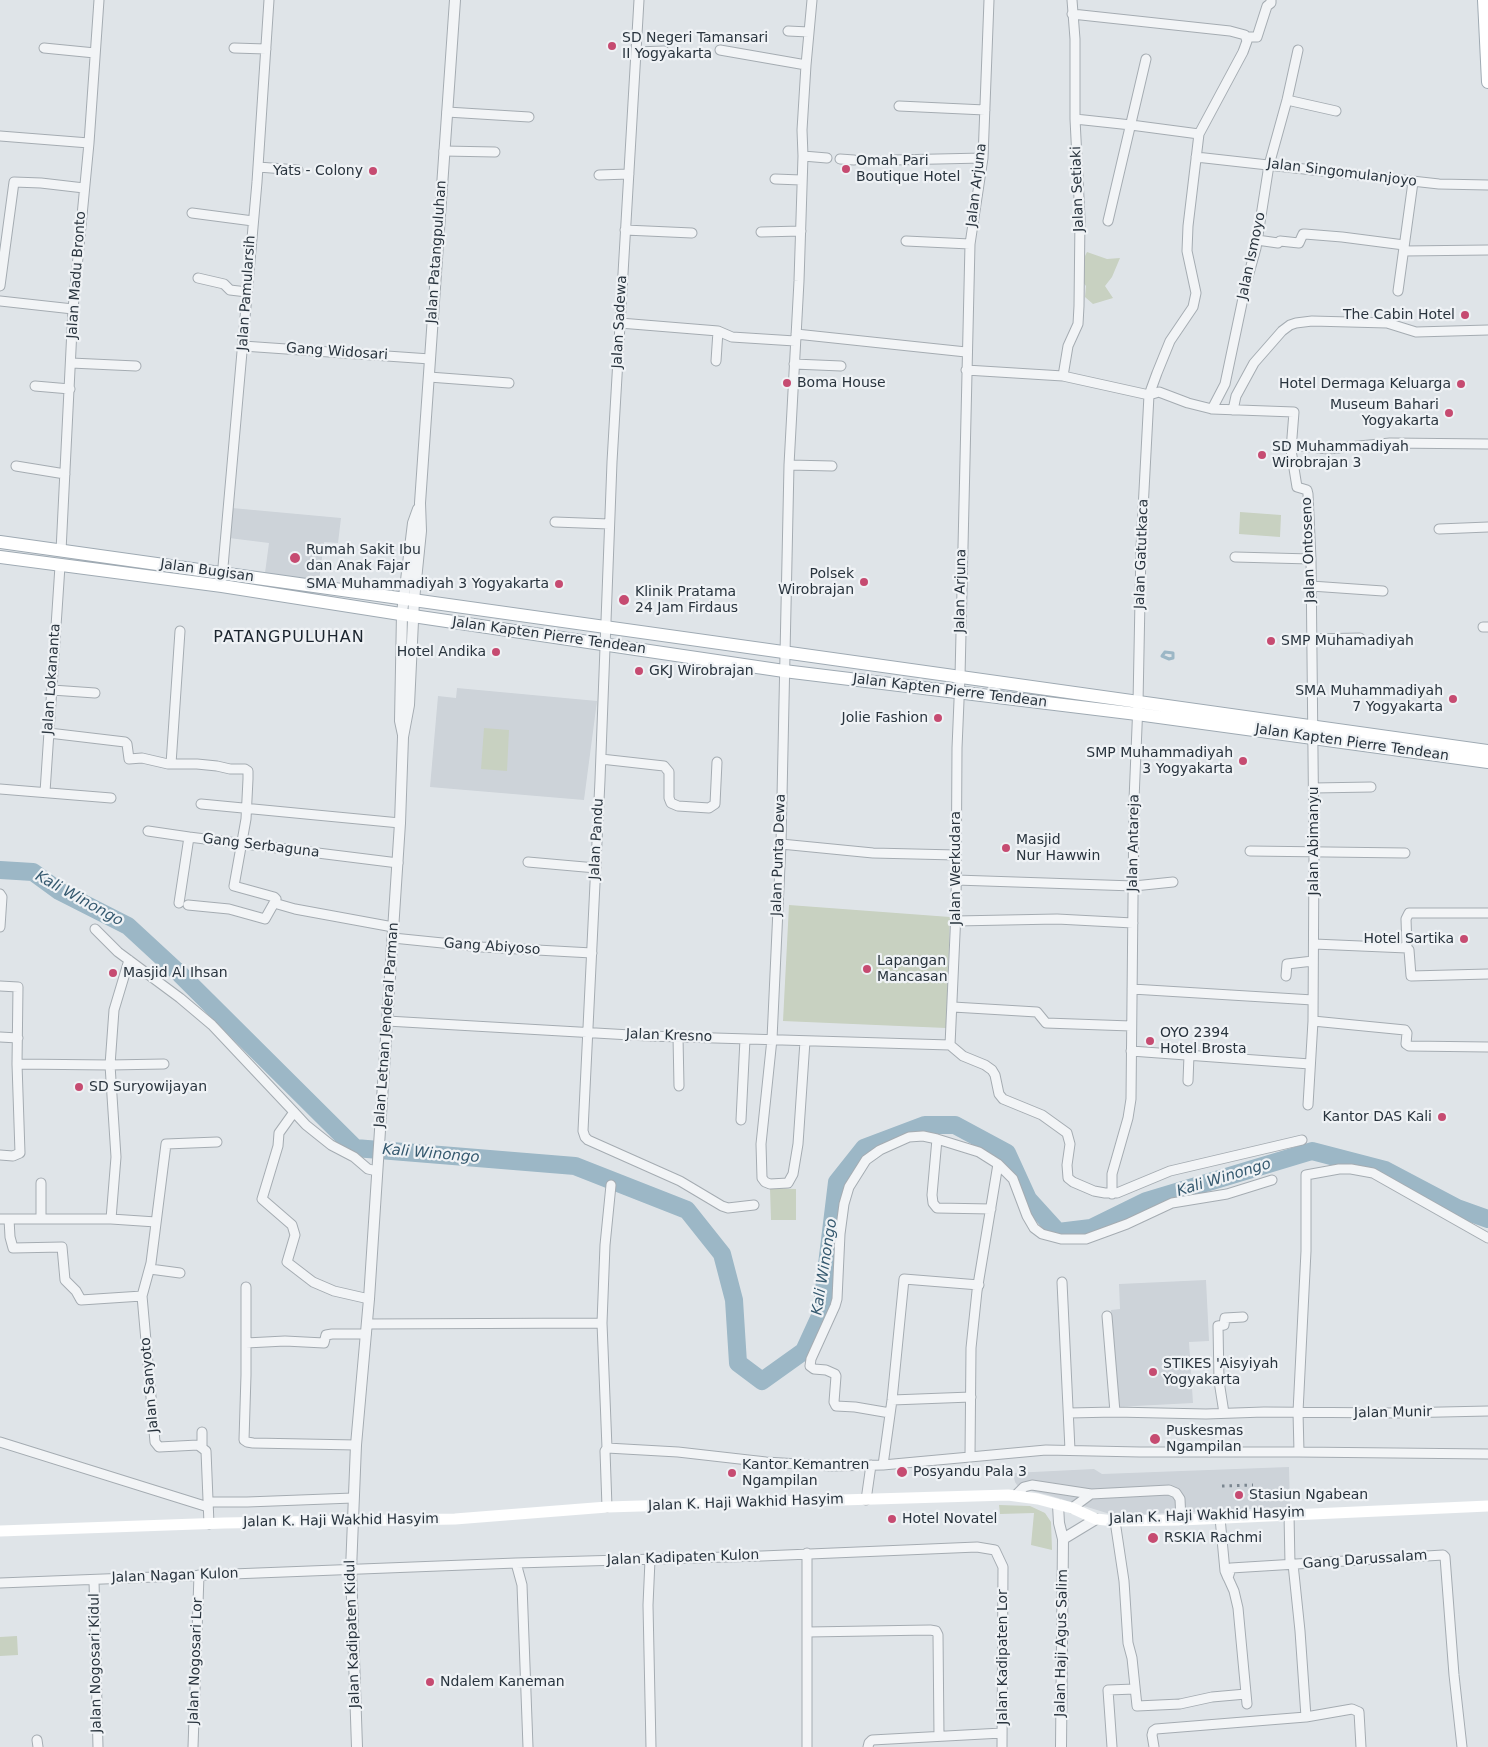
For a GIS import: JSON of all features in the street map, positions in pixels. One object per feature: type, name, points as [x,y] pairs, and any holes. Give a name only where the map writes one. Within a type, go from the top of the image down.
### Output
[{"type":"main road","points":[[1484,0],[1488,82]]},
{"type":"main road","name":"Jalan Bugisan","points":[[0,542],[61,551],[408,615]]},
{"type":"main road","points":[[60,566],[61,551]]},
{"type":"main road","name":"Jalan Bugisan","points":[[0,557],[60,566],[409,599]]},
{"type":"main road","name":"Jalan Kapten Pierre Tendean","points":[[409,599],[960,677],[1312,739],[1487,756]]},
{"type":"main road","name":"Jalan Kapten Pierre Tendean","points":[[408,615],[784,671],[960,692],[1312,725],[1487,756]]},
{"type":"main road","name":"Jalan K. Haji Wakhid Hasyim","points":[[0,1531],[209,1524],[352,1522],[455,1518],[607,1507],[1016,1495],[1072,1508],[1096,1519],[1115,1521],[1181,1520],[1488,1506]]},
{"type":"street","name":"Jalan Madu Bronto","points":[[61,551],[73,309],[99,0]]},
{"type":"street","name":"Jalan Pamularsih","points":[[222,580],[258,167],[269,0]]},
{"type":"street","name":"Jalan Patangpuluhan","points":[[409,599],[413,523],[420,503],[455,0]]},
{"type":"street","name":"Jalan Sadewa","points":[[604,644],[609,524],[639,0]]},
{"type":"street","name":"Jalan Punta Dewa","points":[[804,1041],[800,1126],[793,1174],[788,1182],[784,1184],[770,1184],[762,1178],[761,1144],[772,1040],[780,844],[789,465],[801,231],[802,130],[812,0]]},
{"type":"street","name":"Jalan Arjuna","points":[[960,692],[966,352],[970,244],[983,158],[989,0]]},
{"type":"street","name":"Jalan Setiaki","points":[[1064,376],[1068,346],[1078,324],[1079,306],[1080,218],[1075,119],[1075,39],[1072,0]]},
{"type":"street","points":[[1072,14],[1230,31],[1257,39],[1267,6],[1272,0]]},
{"type":"street","points":[[788,31],[809,32]]},
{"type":"street","points":[[1075,119],[1199,134],[1243,52],[1247,37]]},
{"type":"street","points":[[44,48],[95,53]]},
{"type":"street","points":[[234,48],[266,50]]},
{"type":"street","points":[[720,50],[806,65]]},
{"type":"street","name":"Jalan Ismoyo","points":[[1212,409],[1225,384],[1246,284],[1258,240],[1270,165],[1298,50]]},
{"type":"street","points":[[636,52],[664,51]]},
{"type":"street","points":[[1108,221],[1146,59]]},
{"type":"street","points":[[1287,100],[1336,111]]},
{"type":"street","points":[[899,106],[985,110]]},
{"type":"street","points":[[447,112],[529,116]]},
{"type":"street","name":"Jalan Gatutkaca","points":[[1138,708],[1141,548],[1150,395],[1156,373],[1170,341],[1193,307],[1196,293],[1187,251],[1188,226],[1199,134]]},
{"type":"street","points":[[0,136],[88,143]]},
{"type":"street","points":[[444,151],[495,152]]},
{"type":"street","points":[[802,156],[827,158]]},
{"type":"street","name":"Jalan Singomulanjoyo","points":[[1196,157],[1414,182],[1488,185]]},
{"type":"street","points":[[893,160],[983,158]]},
{"type":"street","points":[[840,159],[854,160]]},
{"type":"street","points":[[258,167],[298,170]]},
{"type":"street","points":[[599,175],[629,174]]},
{"type":"street","points":[[774,179],[801,180]]},
{"type":"street","points":[[0,286],[14,182],[84,188]]},
{"type":"street","points":[[1398,291],[1414,182]]},
{"type":"street","points":[[192,213],[253,221]]},
{"type":"street","points":[[625,230],[692,232]]},
{"type":"street","points":[[761,232],[801,231]]},
{"type":"street","points":[[1258,240],[1278,243],[1280,241],[1299,243],[1305,234],[1342,237],[1404,248],[1488,250]]},
{"type":"street","points":[[906,241],[970,244]]},
{"type":"street","points":[[198,278],[224,284],[230,290],[247,292]]},
{"type":"street","points":[[0,301],[73,309]]},
{"type":"street","points":[[1233,410],[1236,396],[1254,363],[1282,331],[1296,322],[1388,323],[1416,332],[1488,330]]},
{"type":"street","points":[[620,323],[718,331],[732,337],[796,338],[966,352]]},
{"type":"street","points":[[716,360],[718,331]]},
{"type":"street","name":"Gang Widosari","points":[[243,346],[430,359]]},
{"type":"street","points":[[71,364],[136,366]]},
{"type":"street","points":[[794,364],[841,366]]},
{"type":"street","points":[[966,370],[1064,376],[1150,395]]},
{"type":"street","points":[[429,377],[508,383]]},
{"type":"street","points":[[35,386],[70,389]]},
{"type":"street","name":"Jalan Ontoseno","points":[[1150,395],[1159,392],[1188,403],[1212,409],[1294,412],[1292,460],[1297,487],[1307,490],[1308,494],[1311,559],[1312,725]]},
{"type":"street","points":[[1292,445],[1328,449],[1390,443],[1488,444]]},
{"type":"street","points":[[789,465],[832,466]]},
{"type":"street","points":[[16,466],[65,474]]},
{"type":"street","points":[[555,522],[609,524]]},
{"type":"street","points":[[1439,529],[1488,527]]},
{"type":"street","points":[[1235,557],[1311,559]]},
{"type":"street","name":"Jalan Lokananta","points":[[45,792],[60,566]]},
{"type":"street","points":[[1311,586],[1382,590]]},
{"type":"street","name":"Jalan Letnan Jenderal Parman","points":[[352,1522],[356,1445],[369,1299],[388,1021],[398,863],[403,737],[409,705],[409,599]]},
{"type":"street","points":[[171,764],[180,631]]},
{"type":"street","points":[[1311,639],[1360,638]]},
{"type":"street","name":"Jalan Pandu","points":[[604,644],[601,759],[583,1131],[588,1140],[680,1180],[722,1206],[728,1208],[754,1205]]},
{"type":"street","points":[[52,690],[95,693]]},
{"type":"street","name":"Jalan Werkudara","points":[[950,1045],[956,921],[957,748],[960,692]]},
{"type":"street","name":"Jalan Antareja","points":[[1112,1194],[1112,1174],[1128,1118],[1131,1099],[1138,708]]},
{"type":"street","name":"Jalan Abimanyu","points":[[1308,1105],[1313,1021],[1314,944],[1312,725]]},
{"type":"street","points":[[49,734],[125,742],[129,759],[142,758],[157,763],[198,764],[230,769],[245,769],[248,771],[246,808],[242,844],[234,886],[274,897],[276,899],[274,903],[295,909],[393,927]]},
{"type":"street","points":[[601,759],[664,766],[669,772],[669,798],[671,802],[678,806],[709,808],[715,804],[717,762]]},
{"type":"street","points":[[1314,788],[1371,787]]},
{"type":"street","points":[[0,789],[110,798]]},
{"type":"street","points":[[201,804],[400,823]]},
{"type":"street","points":[[148,831],[189,837]]},
{"type":"street","name":"Gang Serbaguna","points":[[274,903],[268,917],[265,919],[229,909],[184,904],[189,837],[398,863]]},
{"type":"street","points":[[780,844],[864,852],[956,855]]},
{"type":"street","points":[[1250,851],[1404,853]]},
{"type":"street","points":[[528,862],[596,868]]},
{"type":"street","points":[[956,880],[1134,886],[1173,882]]},
{"type":"street","points":[[0,894],[2,897],[0,927]]},
{"type":"street","points":[[1488,913],[1409,914],[1406,919],[1406,948],[1409,950],[1411,976],[1488,974]]},
{"type":"street","points":[[956,921],[1056,919],[1133,923]]},
{"type":"street","points":[[95,929],[118,952],[180,998],[212,1025],[306,1125],[331,1144],[354,1157],[368,1170],[377,1169]]},
{"type":"street","name":"Gang Abiyoso","points":[[393,938],[482,947],[592,953]]},
{"type":"street","points":[[1314,944],[1406,948]]},
{"type":"street","points":[[112,1219],[116,1157],[110,1064],[114,1010],[129,960]]},
{"type":"street","points":[[1286,976],[1287,964],[1313,961]]},
{"type":"street","points":[[0,986],[18,987],[17,1064],[21,1139],[20,1153],[13,1156],[0,1155]]},
{"type":"street","points":[[1132,989],[1313,1000]]},
{"type":"street","points":[[953,1007],[1037,1012],[1046,1023],[1131,1026]]},
{"type":"street","name":"Jalan Kresno","points":[[388,1021],[678,1037],[950,1045]]},
{"type":"street","points":[[1313,1021],[1405,1030],[1407,1033],[1406,1044],[1409,1046],[1488,1047]]},
{"type":"street","points":[[678,1037],[679,1086]]},
{"type":"street","points":[[0,1038],[18,1038]]},
{"type":"street","points":[[740,1120],[745,1039]]},
{"type":"street","points":[[950,1045],[964,1056],[992,1070],[999,1094],[1003,1099],[1042,1115],[1067,1134],[1070,1144],[1067,1175],[1070,1180],[1094,1191],[1112,1194],[1181,1168],[1302,1140]]},
{"type":"street","points":[[1131,1051],[1310,1064]]},
{"type":"street","points":[[1188,1081],[1190,1054]]},
{"type":"street","points":[[17,1064],[164,1064]]},
{"type":"street","points":[[294,1112],[279,1133],[278,1146],[262,1199],[292,1225],[295,1235],[287,1262],[313,1282],[334,1291],[369,1299]]},
{"type":"street","points":[[890,1413],[836,1406],[834,1402],[835,1374],[826,1370],[814,1369],[810,1366],[811,1359],[835,1306],[840,1263],[840,1234],[844,1204],[849,1187],[866,1160],[895,1142],[909,1137],[924,1136],[979,1152],[998,1164],[1013,1179],[1034,1228],[1042,1234],[1062,1240],[1086,1239],[1127,1224],[1172,1203],[1235,1192],[1272,1180]]},
{"type":"street","points":[[937,1139],[933,1203],[937,1208],[991,1209]]},
{"type":"street","name":"Jalan Sanyoto","points":[[202,1448],[194,1445],[159,1447],[155,1442],[142,1296],[150,1270],[166,1144],[217,1142]]},
{"type":"street","points":[[970,1456],[970,1359],[979,1284],[998,1164]]},
{"type":"street","points":[[1299,1452],[1298,1412],[1306,1251],[1306,1175],[1339,1169],[1351,1169],[1373,1174],[1488,1238]]},
{"type":"street","points":[[41,1183],[41,1219]]},
{"type":"street","points":[[607,1507],[605,1452],[607,1448],[602,1324],[605,1245],[611,1185]]},
{"type":"street","points":[[142,1296],[81,1300],[76,1291],[65,1281],[62,1246],[14,1252],[5,1219],[112,1219],[156,1222]]},
{"type":"street","points":[[150,1270],[180,1273]]},
{"type":"street","points":[[883,1465],[892,1400],[904,1279],[979,1284]]},
{"type":"street","points":[[1062,1282],[1070,1450]]},
{"type":"street","points":[[246,1287],[244,1440],[247,1442],[356,1445]]},
{"type":"street","points":[[1107,1316],[1116,1412]]},
{"type":"street","points":[[1224,1413],[1219,1381],[1218,1326],[1224,1324],[1225,1318],[1243,1317]]},
{"type":"street","points":[[246,1343],[285,1341],[324,1343],[326,1335],[366,1329],[602,1324]]},
{"type":"street","points":[[892,1400],[971,1397]]},
{"type":"street","name":"Jalan Munir","points":[[1069,1413],[1488,1411]]},
{"type":"street","points":[[202,1432],[202,1448],[206,1451],[209,1524]]},
{"type":"street","points":[[0,1442],[208,1504],[353,1498]]},
{"type":"street","points":[[607,1448],[678,1452],[831,1466],[871,1466],[1046,1450],[1488,1454]]},
{"type":"street","points":[[866,1500],[871,1466]]},
{"type":"street","points":[[1016,1495],[1024,1487],[1032,1485],[1092,1494],[1173,1491],[1180,1499],[1181,1520]]},
{"type":"street","points":[[1072,1508],[1092,1494]]},
{"type":"street","name":"Jalan Haji Agus Salim","points":[[1058,1505],[1059,1523],[1063,1539],[1061,1747]]},
{"type":"street","points":[[1289,1514],[1291,1564],[1300,1631],[1306,1717]]},
{"type":"street","points":[[1220,1518],[1227,1575],[1234,1591],[1238,1608],[1247,1704]]},
{"type":"street","points":[[1063,1539],[1096,1519]]},
{"type":"street","points":[[1115,1521],[1124,1581],[1128,1643],[1132,1658],[1137,1706],[1180,1704],[1212,1697],[1246,1694]]},
{"type":"street","name":"Jalan Kadipaten Kidul","points":[[352,1522],[351,1570],[357,1747]]},
{"type":"street","name":"Jalan Kadipaten Kulon","points":[[351,1570],[977,1547],[996,1550],[1003,1567]]},
{"type":"street","points":[[807,1553],[807,1747]]},
{"type":"street","name":"Gang Darussalam","points":[[1227,1575],[1231,1568],[1443,1555],[1445,1557],[1454,1675],[1462,1747]]},
{"type":"street","points":[[650,1560],[648,1605],[651,1747]]},
{"type":"street","points":[[522,1585],[531,1562]]},
{"type":"street","points":[[516,1563],[522,1585],[528,1747]]},
{"type":"street","name":"Jalan Kadipaten Lor","points":[[1002,1747],[1003,1567]]},
{"type":"street","name":"Jalan Nagan Kulon","points":[[0,1583],[351,1570]]},
{"type":"street","name":"Jalan Nogosari Lor","points":[[192,1747],[198,1643],[199,1575]]},
{"type":"street","name":"Jalan Nogosari Kidul","points":[[94,1580],[98,1747]]},
{"type":"street","points":[[808,1632],[936,1631],[938,1635],[939,1736]]},
{"type":"street","points":[[1112,1747],[1108,1690],[1135,1690]]},
{"type":"street","points":[[1154,1747],[1152,1735],[1156,1729],[1306,1717],[1352,1709],[1359,1712],[1361,1747]]},
{"type":"street","points":[[868,1747],[872,1740],[1002,1733]]},
{"type":"shaded area","name":"Rumah Sakit Ibu dan Anak Fajar","points":[[232,508],[341,518],[338,543],[324,542],[319,581],[265,573],[269,543],[229,538]]},
{"type":"shaded area","points":[[457,688],[597,701],[584,800],[430,787],[438,696],[456,698]]},
{"type":"shaded area","name":"STIKES 'Aisyiyah Yogyakarta","points":[[1206,1280],[1209,1341],[1189,1342],[1193,1403],[1116,1407],[1111,1310],[1120,1309],[1119,1284]]},
{"type":"shaded area","points":[[1289,1467],[1290,1507],[1131,1515],[1110,1514],[1019,1488],[1013,1473],[1094,1469],[1102,1474]]},
{"type":"green space","points":[[1087,252],[1107,259],[1120,258],[1112,277],[1105,286],[1113,298],[1093,304],[1085,297],[1086,286],[1079,277],[1079,253],[1085,256]]},
{"type":"green space","points":[[1240,512],[1281,515],[1280,537],[1239,534]]},
{"type":"green space","points":[[484,728],[509,730],[507,771],[481,769]]},
{"type":"green space","name":"Lapangan Mancasan","points":[[789,905],[950,917],[946,1028],[783,1021]]},
{"type":"green space","points":[[770,1188],[796,1189],[796,1220],[771,1220]]},
{"type":"green space","points":[[999,1505],[1030,1506],[1045,1513],[1051,1522],[1052,1550],[1031,1545],[1034,1513],[1000,1514]]},
{"type":"green space","points":[[17,1636],[18,1655],[0,1656],[0,1637]]},
{"type":"waterway","points":[[1165,652],[1173,653],[1173,658],[1169,659],[1162,656],[1165,652]]},
{"type":"waterway","name":"Kali Winongo","points":[[0,870],[33,872],[59,891],[128,926],[180,974],[355,1148],[575,1166],[687,1210],[722,1254],[734,1300],[738,1363],[762,1381],[804,1351],[821,1314],[837,1182],[864,1148],[925,1125],[955,1125],[1007,1153],[1028,1199],[1058,1232],[1091,1228],[1146,1201],[1312,1151],[1385,1170],[1457,1208],[1488,1219]]},
{"type":"railway","points":[[1222,1486],[1253,1485]]},
{"type":"place","name":"SD Negeri Tamansari II Yogyakarta","points":[[612,46]]},
{"type":"place","name":"Omah Pari Boutique Hotel","points":[[846,169]]},
{"type":"place","name":"Yats - Colony","points":[[373,171]]},
{"type":"place","name":"The Cabin Hotel","points":[[1465,315]]},
{"type":"place","name":"Boma House","points":[[787,383]]},
{"type":"place","name":"Hotel Dermaga Keluarga","points":[[1461,384]]},
{"type":"place","name":"Museum Bahari Yogyakarta","points":[[1449,413]]},
{"type":"place","name":"SD Muhammadiyah Wirobrajan 3","points":[[1262,455]]},
{"type":"place","name":"Rumah Sakit Ibu dan Anak Fajar","points":[[295,558]]},
{"type":"place","name":"Polsek Wirobrajan","points":[[864,582]]},
{"type":"place","name":"SMA Muhammadiyah 3 Yogyakarta","points":[[559,584]]},
{"type":"place","name":"Klinik Pratama 24 Jam Firdaus","points":[[624,600]]},
{"type":"place","name":"SMP Muhamadiyah","points":[[1271,641]]},
{"type":"place","name":"Hotel Andika","points":[[496,652]]},
{"type":"place","name":"GKJ Wirobrajan","points":[[639,671]]},
{"type":"place","name":"SMA Muhammadiyah 7 Yogyakarta","points":[[1453,699]]},
{"type":"place","name":"Jolie Fashion","points":[[938,718]]},
{"type":"place","name":"SMP Muhammadiyah 3 Yogyakarta","points":[[1243,761]]},
{"type":"place","name":"Masjid Nur Hawwin","points":[[1006,848]]},
{"type":"place","name":"Hotel Sartika","points":[[1464,939]]},
{"type":"place","name":"Lapangan Mancasan","points":[[867,969]]},
{"type":"place","name":"Masjid Al Ihsan","points":[[113,973]]},
{"type":"place","name":"OYO 2394 Hotel Brosta","points":[[1150,1041]]},
{"type":"place","name":"SD Suryowijayan","points":[[79,1087]]},
{"type":"place","name":"Kantor DAS Kali","points":[[1442,1117]]},
{"type":"place","name":"STIKES 'Aisyiyah Yogyakarta","points":[[1153,1372]]},
{"type":"place","name":"Puskesmas Ngampilan","points":[[1155,1439]]},
{"type":"place","name":"Posyandu Pala 3","points":[[902,1472]]},
{"type":"place","name":"Kantor Kemantren Ngampilan","points":[[732,1473]]},
{"type":"place","name":"Stasiun Ngabean","points":[[1239,1495]]},
{"type":"place","name":"Hotel Novatel","points":[[892,1519]]},
{"type":"place","name":"RSKIA Rachmi","points":[[1153,1538]]},
{"type":"place","name":"Ndalem Kaneman","points":[[430,1682]]},
{"type":"district","name":"PATANGPULUHAN","points":[[289,638]]}]
